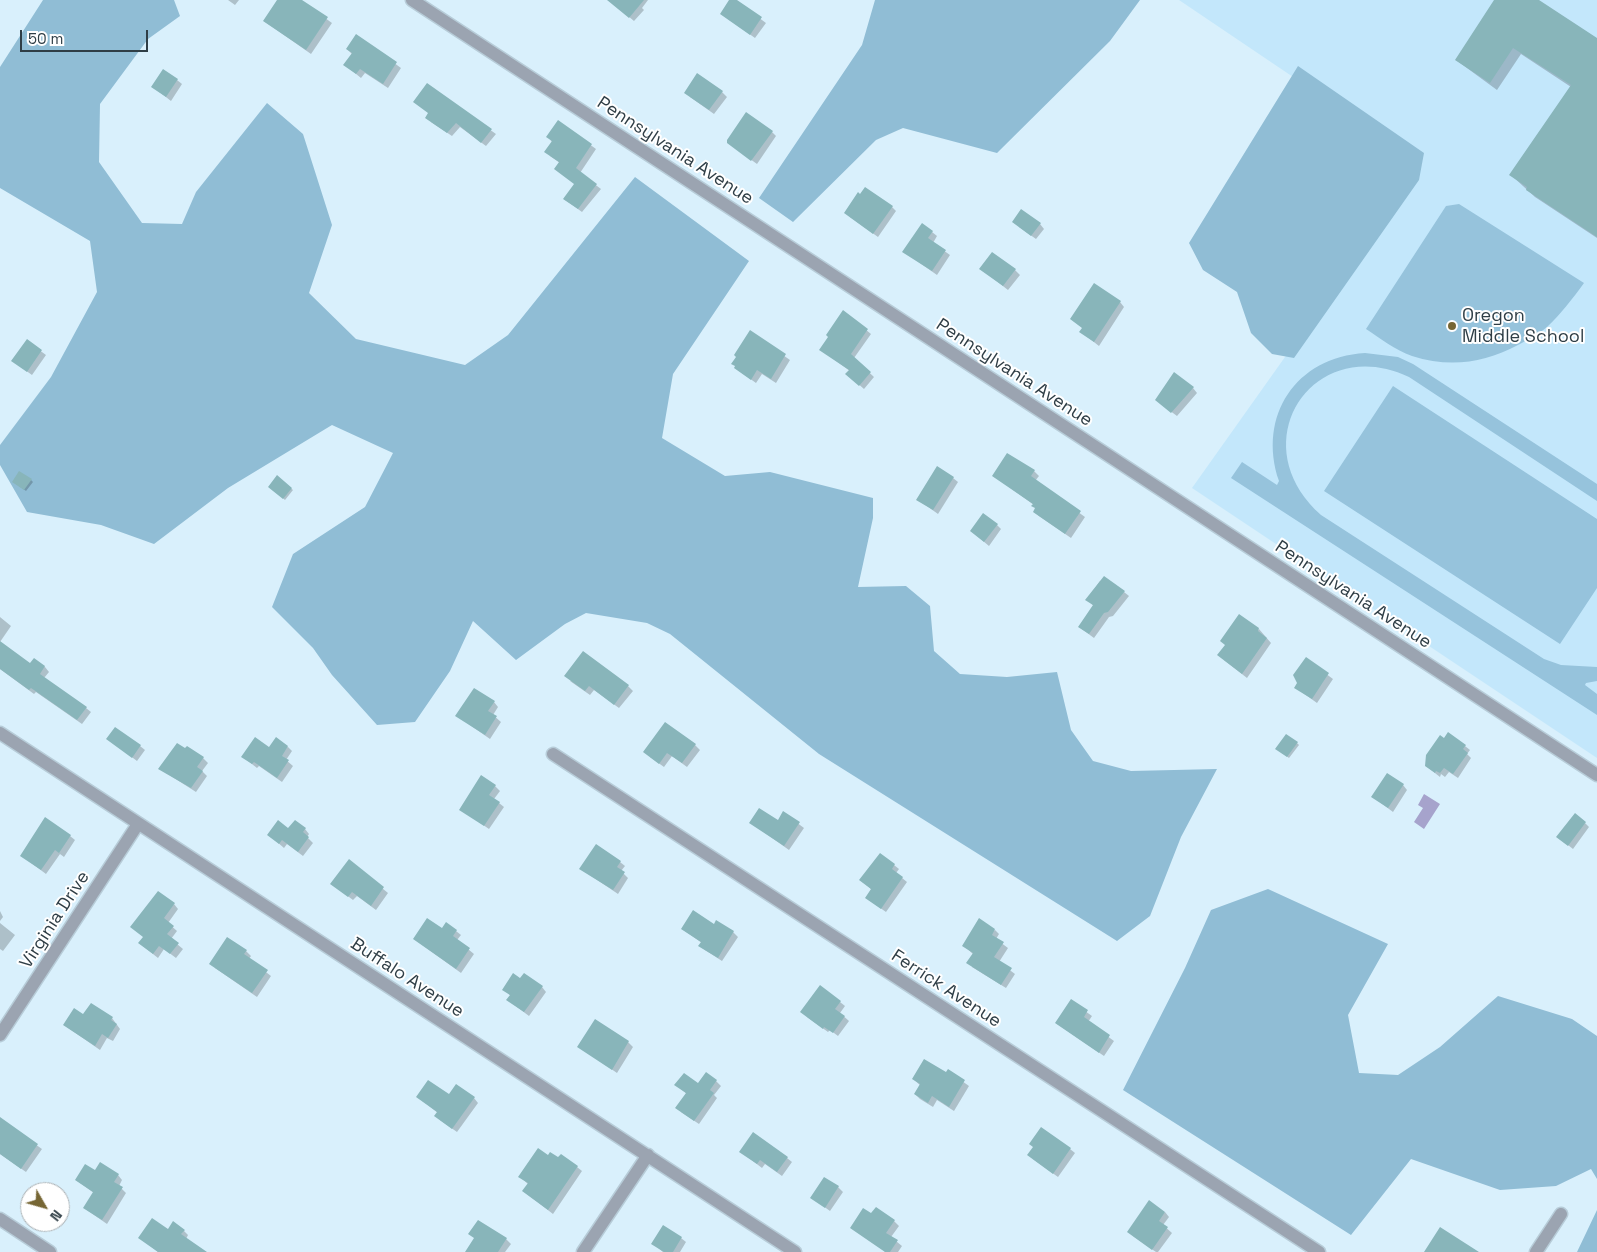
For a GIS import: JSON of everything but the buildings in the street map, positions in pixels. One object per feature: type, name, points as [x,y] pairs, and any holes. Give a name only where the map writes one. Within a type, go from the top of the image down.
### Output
[{"type":"street","name":"Pennsylvania Avenue","points":[[412,0],[1597,775]]},
{"type":"street","name":"Buffalo Avenue","points":[[0,733],[795,1252]]},
{"type":"street","name":"Ferrick Avenue","points":[[553,754],[1319,1252]]},
{"type":"street","name":"Virginia Drive","points":[[0,1035],[138,824]]},
{"type":"street","points":[[583,1252],[648,1155]]},
{"type":"street","points":[[1536,1252],[1561,1214]]},
{"type":"street","points":[[0,1219],[50,1252]]},
{"type":"shaded area","points":[[43,0],[174,0],[180,16],[148,39],[100,104],[99,162],[142,223],[182,224],[196,192],[267,103],[303,134],[332,225],[309,293],[356,339],[465,365],[508,335],[635,177],[749,261],[673,374],[662,438],[725,476],[770,472],[873,498],[873,518],[858,587],[906,586],[930,606],[934,651],[960,674],[1007,677],[1057,672],[1071,730],[1093,761],[1131,771],[1217,769],[1181,837],[1150,916],[1117,941],[819,754],[670,634],[647,623],[586,613],[565,624],[516,660],[473,621],[450,671],[415,722],[377,725],[332,675],[313,648],[272,607],[293,554],[365,507],[393,453],[332,425],[228,488],[154,544],[101,525],[27,512],[0,465],[0,445],[51,377],[97,292],[90,241],[0,188],[0,67]]},
{"type":"shaded area","points":[[875,0],[1140,0],[1110,41],[997,153],[903,128],[876,140],[793,222],[759,198],[862,45]]},
{"type":"shaded area","name":"Oregon Middle School","points":[[1179,0],[1597,0],[1597,758],[1192,488],[1422,164]]},
{"type":"shaded area","points":[[1298,66],[1424,153],[1419,180],[1294,358],[1272,354],[1251,333],[1237,292],[1203,270],[1189,243]]},
{"type":"shaded area","points":[[1459,204],[1584,283],[1547,327],[1518,345],[1480,360],[1453,363],[1426,360],[1400,351],[1366,329],[1446,206]]},
{"type":"shaded area","points":[[1365,353],[1398,357],[1413,364],[1597,484],[1597,501],[1409,377],[1374,367],[1343,369],[1318,382],[1299,402],[1288,428],[1287,457],[1298,487],[1321,515],[1544,659],[1561,665],[1597,667],[1597,681],[1586,683],[1585,685],[1597,694],[1597,715],[1231,478],[1242,462],[1277,485],[1279,481],[1274,457],[1273,434],[1278,413],[1288,394],[1302,378],[1319,366],[1341,357]]},
{"type":"shaded area","points":[[1393,386],[1597,519],[1597,588],[1560,644],[1324,491]]},
{"type":"shaded area","points":[[1424,794],[1440,804],[1424,829],[1414,822],[1423,808],[1418,805]]},
{"type":"shaded area","points":[[1268,889],[1388,944],[1348,1015],[1359,1073],[1398,1075],[1440,1047],[1498,996],[1572,1019],[1597,1036],[1597,1179],[1591,1169],[1556,1186],[1500,1190],[1411,1159],[1351,1235],[1123,1090],[1185,968],[1211,910]]},
{"type":"shaded area","points":[[1597,1210],[1597,1252],[1577,1252]]},
{"type":"place","name":"Oregon Middle School","points":[[1452,326]]}]
